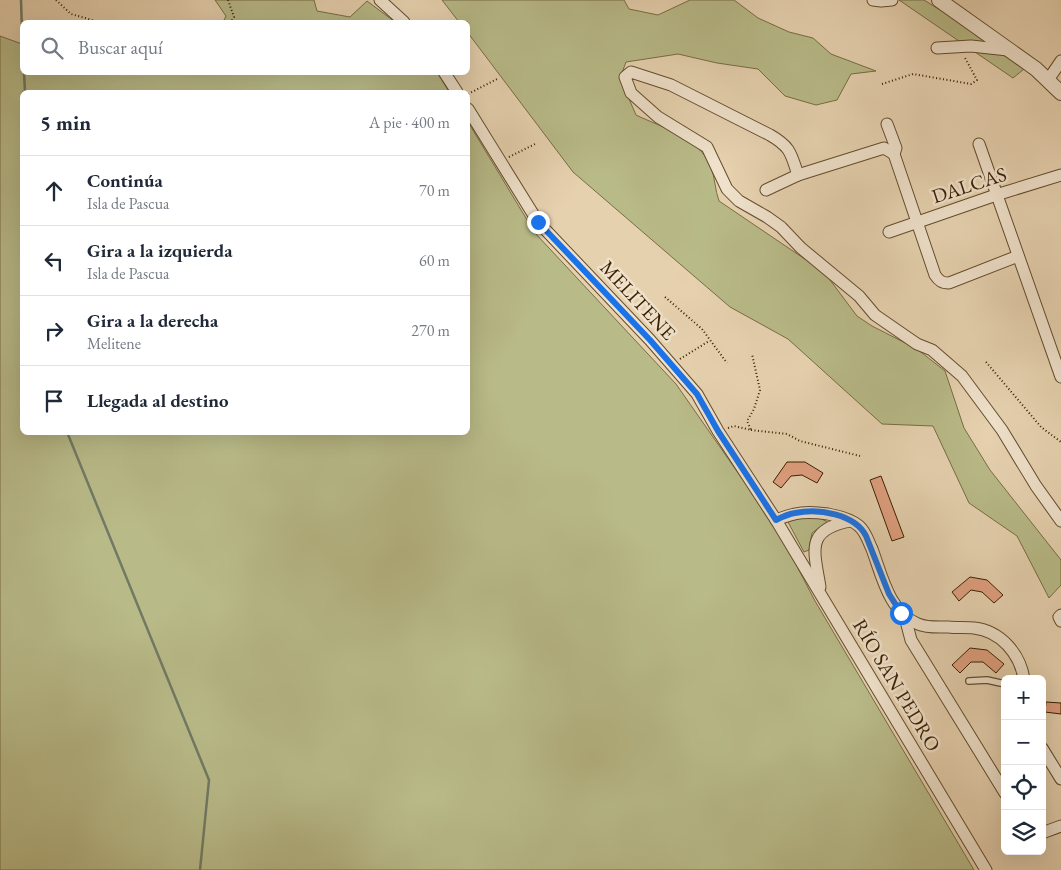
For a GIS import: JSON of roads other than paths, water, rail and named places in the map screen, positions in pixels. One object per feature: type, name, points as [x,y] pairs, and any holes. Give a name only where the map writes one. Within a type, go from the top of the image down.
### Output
[{"type":"street","points":[[380,0],[402,20]]},
{"type":"street","points":[[873,0],[881,2],[892,0]]},
{"type":"street","points":[[938,0],[1036,69],[1061,93]]},
{"type":"street","points":[[937,48],[971,46],[1008,50]]},
{"type":"street","points":[[1048,80],[1061,61]]},
{"type":"street","points":[[798,175],[789,148],[782,141],[671,85],[631,72],[625,77],[631,93],[658,117],[708,147],[728,189],[739,202],[781,227],[801,248],[858,296],[875,315],[917,344],[932,350],[962,376],[1002,430],[1036,486],[1061,521]]},
{"type":"street","points":[[446,75],[456,90]]},
{"type":"street","name":"MELITENE","points":[[470,112],[538,222],[650,340],[697,394],[718,431],[776,520]]},
{"type":"street","points":[[887,124],[896,148],[894,154],[935,276],[942,282],[949,283],[1018,256]]},
{"type":"street","points":[[979,144],[1061,377]]},
{"type":"street","points":[[766,190],[798,175],[884,148],[894,154]]},
{"type":"street","name":"DALCAS","points":[[889,232],[1061,175]]},
{"type":"street","points":[[776,520],[793,513],[810,511],[837,516],[850,521],[864,531],[892,601],[905,617],[911,640],[1001,786]]},
{"type":"street","name":"RÍO SAN PEDRO","points":[[776,520],[986,870]]},
{"type":"street","points":[[821,594],[815,556],[815,543],[819,534],[828,527],[850,521]]},
{"type":"street","points":[[1061,615],[1059,617],[1061,621]]},
{"type":"street","points":[[905,617],[926,627],[975,628],[991,633],[1005,642],[1015,654],[1023,675]]},
{"type":"street","points":[[1046,755],[1061,779]]},
{"type":"street","points":[[1046,832],[1061,826]]},
{"type":"lane","points":[[969,681],[987,680],[1001,683]]},
{"type":"waterway","points":[[21,0],[22,20]]},
{"type":"waterway","points":[[24,75],[25,90]]},
{"type":"waterway","points":[[68,435],[209,780],[200,870]]}]
